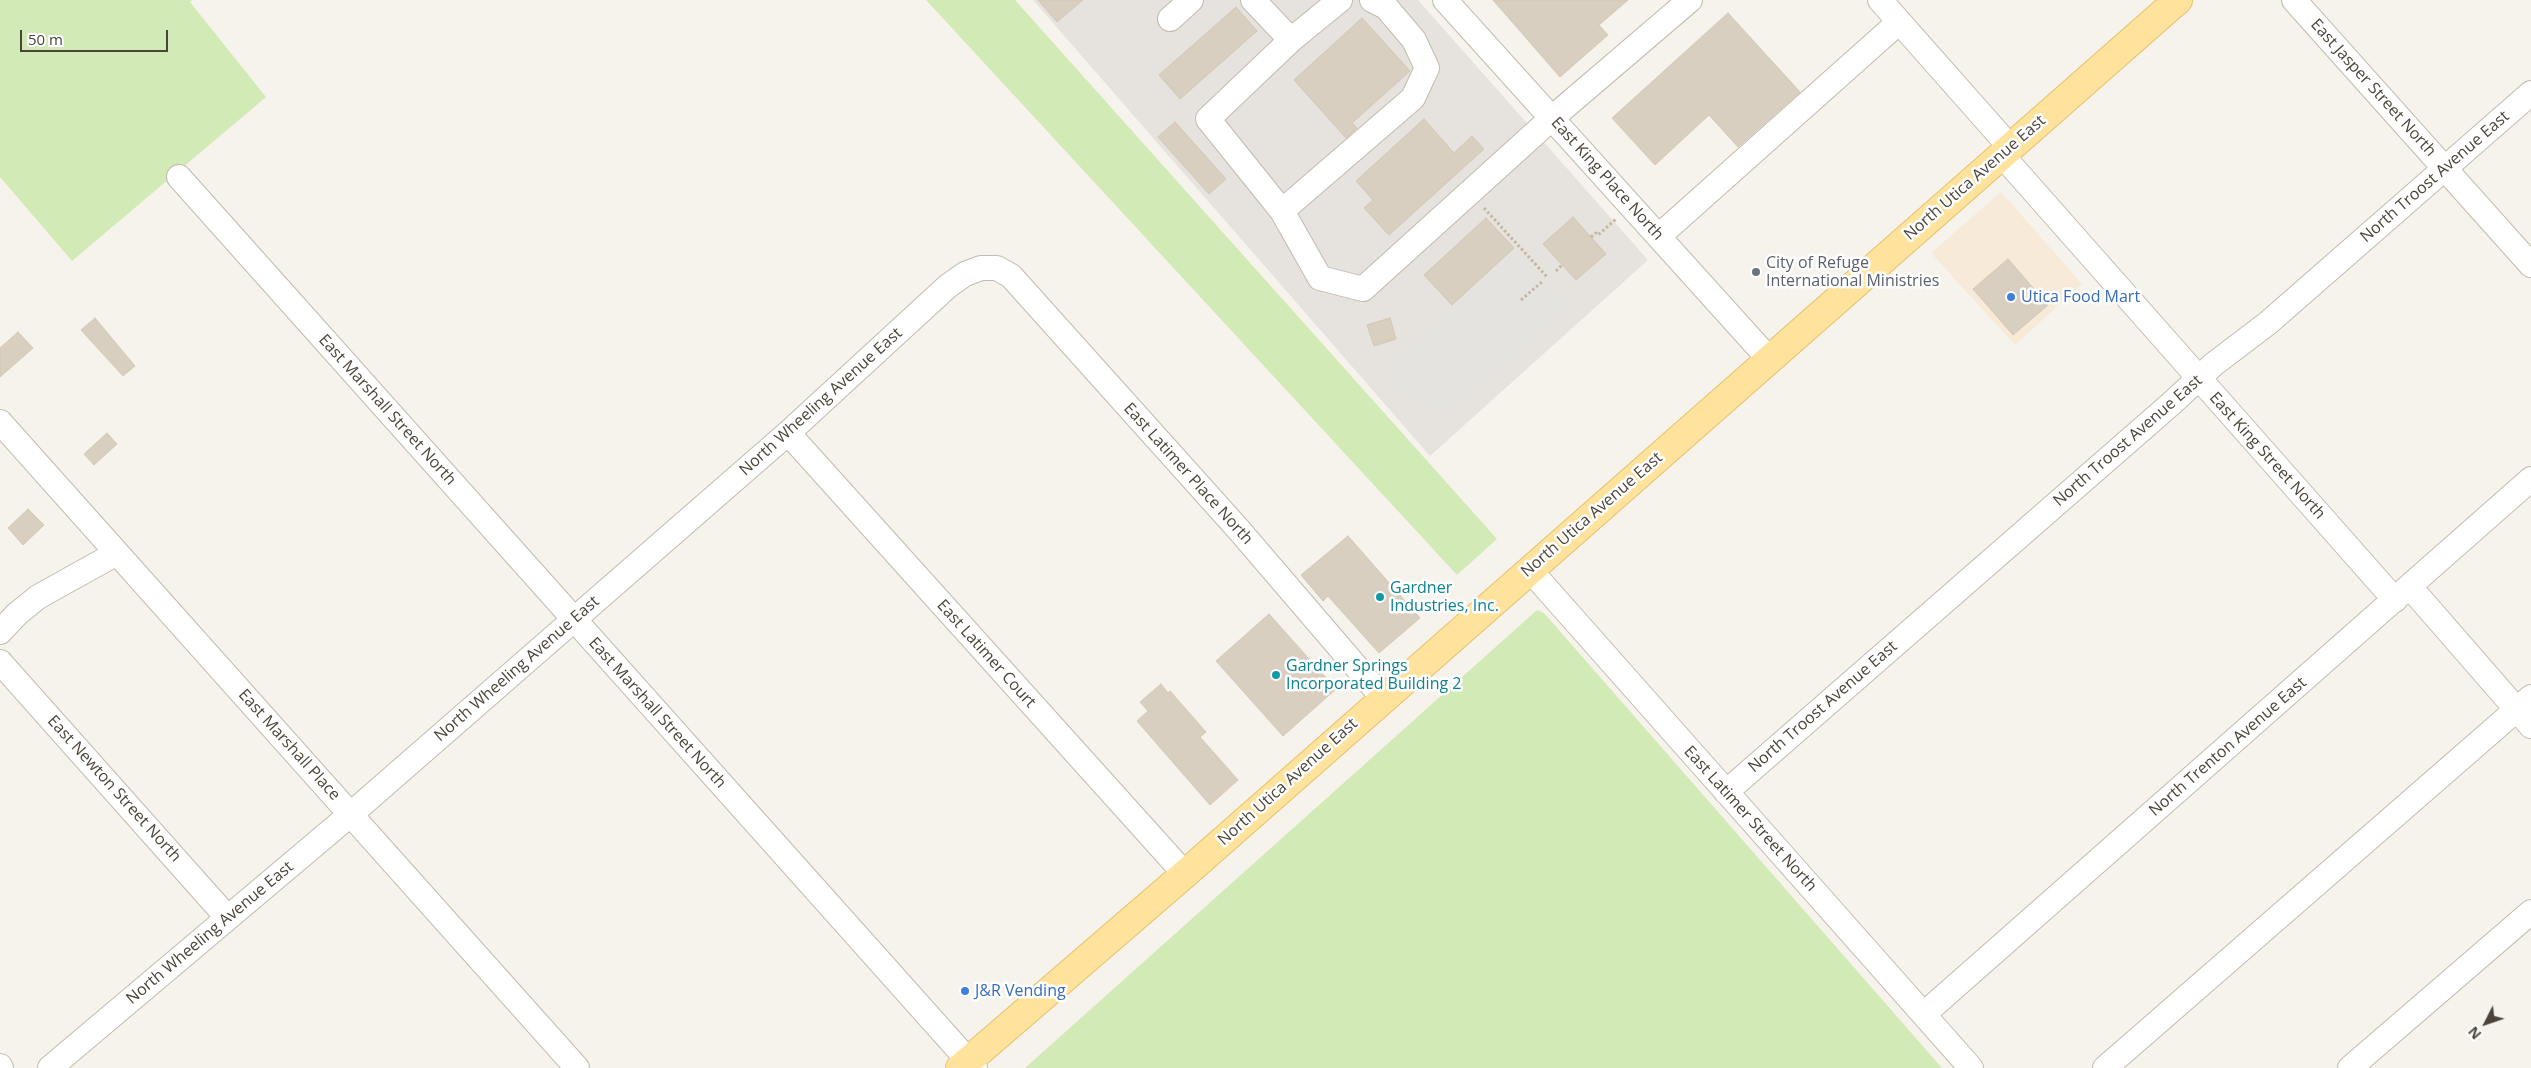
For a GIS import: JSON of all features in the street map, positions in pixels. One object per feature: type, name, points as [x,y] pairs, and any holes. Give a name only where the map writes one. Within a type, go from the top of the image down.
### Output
[{"type":"main road","name":"North Utica Avenue East","points":[[968,1065],[2178,0]]},
{"type":"street","points":[[1170,19],[1192,0]]},
{"type":"street","points":[[1253,0],[1291,40]]},
{"type":"street","points":[[1340,0],[1291,40],[1208,119],[1282,212],[1320,278],[1363,290],[1552,118],[1690,0]]},
{"type":"street","points":[[1282,212],[1413,98],[1427,68],[1414,40],[1386,7],[1372,0]]},
{"type":"street","name":"East King Place North","points":[[1445,0],[1769,359]]},
{"type":"street","name":"East King Street North","points":[[1880,0],[2198,379],[2403,593],[2526,711]]},
{"type":"street","name":"East Jasper Street North","points":[[2294,0],[2531,265]]},
{"type":"street","points":[[1659,236],[1900,22]]},
{"type":"street","name":"North Troost Avenue East","points":[[1726,792],[2214,364],[2268,323],[2531,92]]},
{"type":"street","name":"East Marshall Street North","points":[[179,178],[968,1065]]},
{"type":"street","name":"North Wheeling Avenue East","points":[[50,1068],[351,814],[788,433],[948,286],[965,274],[981,268]]},
{"type":"street","name":"East Latimer Place North","points":[[981,268],[997,268],[1011,276],[1238,530],[1383,698]]},
{"type":"street","name":"East Marshall Place","points":[[0,422],[577,1068]]},
{"type":"street","name":"East Latimer Court","points":[[788,433],[1185,874]]},
{"type":"street","name":"North Trenton Avenue East","points":[[1924,1014],[2531,479]]},
{"type":"street","points":[[0,632],[17,614],[38,597],[117,553]]},
{"type":"street","name":"East Latimer Street North","points":[[1530,570],[1971,1068]]},
{"type":"street","name":"East Newton Street North","points":[[0,662],[227,917]]},
{"type":"street","points":[[2105,1068],[2526,711]]},
{"type":"street","points":[[2350,1068],[2531,912]]},
{"type":"path","points":[[1470,193],[1548,278]]},
{"type":"path","points":[[1591,237],[1596,233],[1598,236],[1619,216]]},
{"type":"path","points":[[1556,270],[1563,264]]},
{"type":"path","points":[[1521,300],[1543,281]]},
{"type":"shaded area","points":[[1033,0],[1418,0],[1648,260],[1430,456]]},
{"type":"shaded area","points":[[2001,192],[2082,284],[2015,345],[1931,253]]},
{"type":"shaded area","points":[[1516,254],[1566,307],[1445,413],[1426,407],[1397,388],[1388,367]]},
{"type":"green space","points":[[0,0],[192,0],[190,2],[266,97],[72,261],[0,177]]},
{"type":"green space","points":[[926,0],[1015,0],[1497,539],[1457,575]]},
{"type":"green space","points":[[1537,610],[1544,613],[1942,1068],[1025,1068]]},
{"type":"building","points":[[1038,0],[1083,0],[1057,22]]},
{"type":"building","points":[[1493,0],[1628,0],[1599,25],[1608,35],[1560,77]]},
{"type":"building","points":[[1236,7],[1257,31],[1180,99],[1159,75]]},
{"type":"building","points":[[1728,13],[1800,92],[1738,147],[1709,115],[1655,165],[1612,118]]},
{"type":"building","points":[[1362,18],[1410,71],[1352,123],[1357,128],[1346,138],[1294,80]]},
{"type":"building","points":[[1424,119],[1454,153],[1472,136],[1484,149],[1389,235],[1364,208],[1373,200],[1356,181]]},
{"type":"building","points":[[1175,122],[1226,179],[1209,194],[1158,137]]},
{"type":"building","points":[[1573,217],[1606,254],[1576,280],[1543,244]]},
{"type":"building","points":[[1486,218],[1514,248],[1452,305],[1424,275]]},
{"type":"building","name":"Utica Food Mart","points":[[2008,259],[2048,305],[2013,335],[1973,289]]},
{"type":"building","points":[[95,318],[135,366],[123,376],[81,330]]},
{"type":"building","points":[[1390,318],[1396,339],[1374,346],[1367,325]]},
{"type":"building","points":[[18,332],[33,348],[0,377],[0,348]]},
{"type":"building","points":[[107,433],[117,444],[94,465],[84,454]]},
{"type":"building","points":[[28,509],[44,525],[23,545],[8,528]]},
{"type":"building","name":"Gardner Industries, Inc.","points":[[1348,536],[1420,618],[1379,653],[1328,596],[1323,601],[1301,575]]},
{"type":"building","name":"Gardner Springs Incorporated Building 2","points":[[1269,614],[1336,689],[1283,736],[1216,661]]},
{"type":"building","points":[[1161,684],[1168,693],[1170,691],[1206,732],[1200,737],[1238,780],[1210,805],[1137,721],[1148,711],[1140,702]]},
{"type":"place","name":"City of Refuge International Ministries","points":[[1756,272]]},
{"type":"place","name":"Utica Food Mart","points":[[2011,297]]},
{"type":"place","name":"Gardner Industries, Inc.","points":[[1380,597]]},
{"type":"place","name":"Gardner Springs Incorporated Building 2","points":[[1276,675]]},
{"type":"place","name":"J&R Vending","points":[[965,991]]}]
